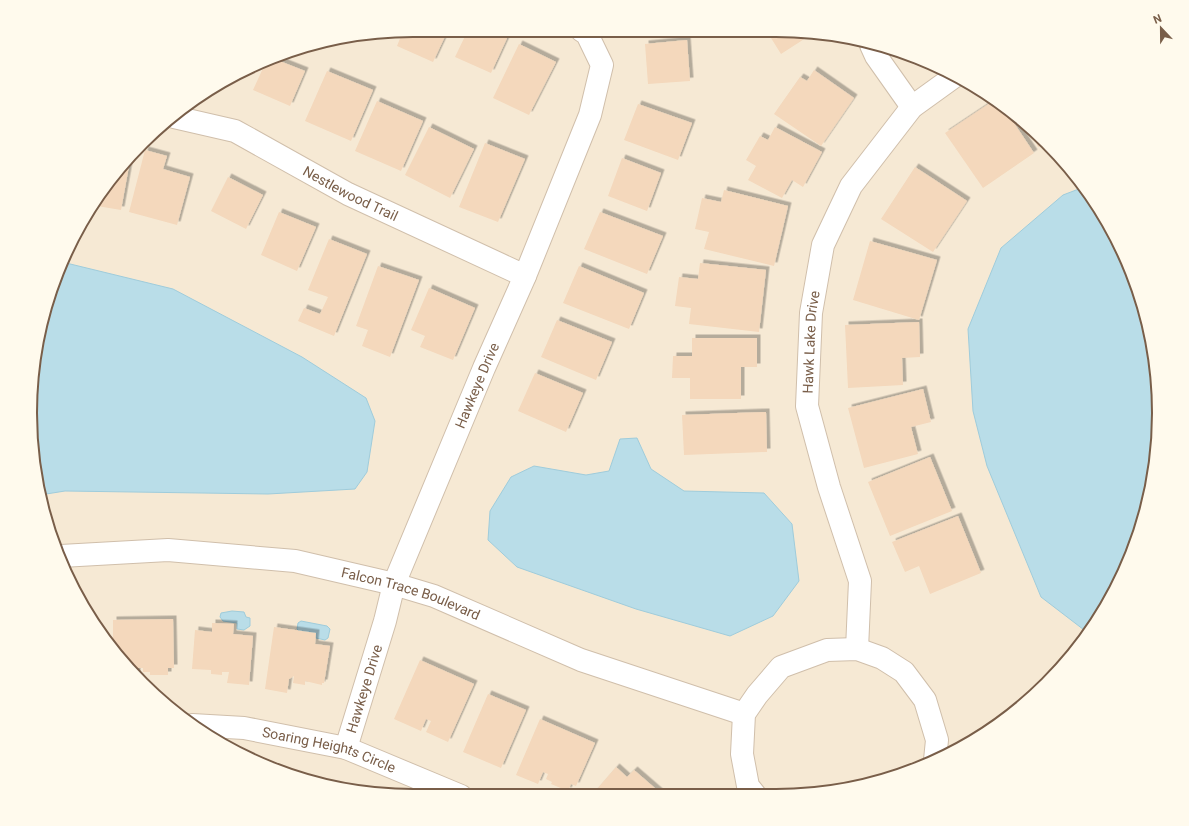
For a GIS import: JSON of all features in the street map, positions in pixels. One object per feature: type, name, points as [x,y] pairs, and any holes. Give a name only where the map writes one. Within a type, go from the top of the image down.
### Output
[{"type":"street","name":"Hawkeye Drive","points":[[346,748],[385,621],[394,584],[484,368],[525,276],[590,115],[602,65],[588,37]]},
{"type":"street","points":[[873,50],[912,107]]},
{"type":"street","name":"Hawk Lake Drive","points":[[856,649],[860,581],[830,487],[807,406],[811,313],[824,245],[851,186],[912,107],[950,80]]},
{"type":"street","name":"Nestlewood Trail","points":[[180,118],[235,131],[348,194],[525,276]]},
{"type":"street","name":"Falcon Trace Boulevard","points":[[66,556],[168,550],[295,561],[394,584],[434,596],[581,660],[744,714]]},
{"type":"street","points":[[750,789],[748,786],[742,754],[744,714],[781,667],[827,650],[856,649],[882,658],[904,672],[925,700],[937,740],[936,753]]},
{"type":"street","name":"Soaring Heights Circle","points":[[202,725],[244,728],[346,748],[444,789]]},
{"type":"shaded area","points":[[776,37],[825,40],[849,44],[897,57],[964,87],[1005,115],[1042,147],[1059,165],[1089,204],[1102,225],[1123,269],[1132,292],[1145,340],[1149,364],[1152,413],[1149,462],[1145,486],[1132,534],[1123,557],[1102,601],[1089,622],[1059,661],[1042,679],[1005,711],[964,739],[897,769],[849,782],[825,786],[776,789],[413,789],[364,786],[340,782],[292,769],[269,760],[225,739],[204,726],[165,696],[147,679],[115,642],[87,601],[57,534],[44,486],[38,438],[38,388],[44,340],[57,292],[76,247],[100,204],[130,165],[165,130],[184,115],[225,87],[292,57],[340,44],[388,38]]},
{"type":"water","points":[[1078,189],[1102,225],[1113,247],[1132,292],[1139,316],[1149,364],[1151,388],[1152,413],[1149,462],[1139,510],[1132,534],[1113,579],[1102,601],[1083,629],[1041,597],[987,466],[973,411],[968,329],[1001,248],[1063,195]]},
{"type":"water","points":[[68,264],[173,289],[302,357],[366,398],[375,421],[367,472],[355,489],[268,494],[65,491],[46,494],[40,462],[37,413],[40,364],[44,340],[57,292]]},
{"type":"water","points":[[637,438],[651,469],[684,491],[764,493],[792,524],[799,581],[773,616],[730,636],[636,609],[517,567],[488,540],[490,511],[511,477],[534,466],[586,475],[609,471],[620,439]]},
{"type":"water","points":[[232,611],[244,612],[246,617],[250,618],[250,626],[244,630],[237,629],[237,623],[223,621],[220,617],[221,613]]},
{"type":"water","points":[[301,621],[327,626],[330,629],[328,638],[325,640],[316,638],[316,633],[299,631],[297,629],[298,623]]},
{"type":"building","points":[[445,37],[433,62],[397,46],[400,38]]},
{"type":"building","points":[[465,37],[508,37],[491,73],[455,57]]},
{"type":"building","points":[[770,37],[805,38],[781,54]]},
{"type":"building","points":[[687,40],[690,81],[648,84],[645,44]]},
{"type":"building","points":[[519,44],[556,62],[529,115],[493,98]]},
{"type":"building","points":[[281,61],[305,71],[290,106],[253,90],[263,69]]},
{"type":"building","points":[[814,70],[854,98],[821,146],[774,114],[800,77],[807,81]]},
{"type":"building","points":[[327,71],[373,90],[351,141],[305,121]]},
{"type":"building","points":[[377,101],[423,121],[401,171],[355,151]]},
{"type":"building","points":[[989,103],[1013,121],[1034,153],[983,188],[945,133]]},
{"type":"building","points":[[638,104],[692,123],[678,160],[624,140]]},
{"type":"building","points":[[429,127],[474,149],[450,198],[405,175]]},
{"type":"building","points":[[775,127],[822,152],[803,187],[792,180],[782,198],[748,180],[756,166],[746,160],[760,136],[768,140]]},
{"type":"building","points":[[1035,141],[1041,146],[1038,147]]},
{"type":"building","points":[[485,143],[525,159],[498,222],[459,207]]},
{"type":"building","points":[[145,150],[167,156],[163,169],[190,177],[177,225],[129,212]]},
{"type":"building","points":[[622,158],[661,173],[647,211],[608,196]]},
{"type":"building","points":[[129,166],[121,210],[99,206]]},
{"type":"building","points":[[915,167],[967,201],[933,252],[881,219]]},
{"type":"building","points":[[228,177],[263,195],[246,229],[211,211]]},
{"type":"building","points":[[724,190],[788,206],[774,266],[704,249],[709,232],[695,229],[702,198],[721,202]]},
{"type":"building","points":[[279,212],[316,227],[297,271],[261,255]]},
{"type":"building","points":[[600,212],[663,236],[647,274],[584,249]]},
{"type":"building","points":[[329,239],[367,254],[334,336],[298,321],[304,308],[320,314],[328,297],[308,290]]},
{"type":"building","points":[[870,241],[937,260],[919,320],[853,300]]},
{"type":"building","points":[[700,263],[766,270],[759,332],[689,324],[691,308],[675,306],[679,277],[698,279]]},
{"type":"building","points":[[378,266],[419,280],[390,357],[362,346],[368,330],[356,326]]},
{"type":"building","points":[[579,266],[644,293],[629,329],[563,303]]},
{"type":"building","points":[[429,288],[475,308],[453,360],[420,347],[425,336],[411,330]]},
{"type":"building","points":[[557,320],[612,342],[596,380],[541,357]]},
{"type":"building","points":[[919,322],[920,357],[902,358],[903,385],[848,388],[845,325]]},
{"type":"building","points":[[692,338],[757,338],[757,367],[741,367],[741,399],[690,399],[690,378],[672,378],[673,356],[692,356]]},
{"type":"building","points":[[535,373],[583,393],[566,432],[518,411]]},
{"type":"building","points":[[923,389],[931,422],[911,427],[918,454],[864,468],[848,408]]},
{"type":"building","points":[[766,412],[767,452],[684,455],[682,415]]},
{"type":"building","points":[[930,457],[952,511],[890,536],[868,482]]},
{"type":"building","points":[[958,516],[981,573],[930,594],[919,566],[905,572],[892,542]]},
{"type":"building","points":[[173,619],[174,668],[168,668],[168,675],[150,675],[150,672],[143,672],[143,668],[137,668],[113,639],[113,620]]},
{"type":"building","points":[[212,623],[234,624],[233,634],[253,636],[249,685],[227,683],[229,672],[222,672],[222,675],[211,674],[211,670],[192,669],[195,630],[212,632]]},
{"type":"building","points":[[274,627],[316,633],[315,644],[330,646],[324,683],[322,683],[322,685],[305,681],[305,685],[293,683],[294,676],[289,679],[287,693],[265,689]]},
{"type":"building","points":[[420,660],[474,684],[448,742],[426,732],[431,721],[426,719],[421,731],[394,719]]},
{"type":"building","points":[[488,694],[526,710],[501,768],[463,752]]},
{"type":"building","points":[[540,719],[595,743],[576,786],[571,784],[569,789],[563,789],[551,784],[552,782],[546,779],[548,774],[543,772],[538,784],[516,775]]},
{"type":"building","points":[[616,767],[627,777],[634,770],[656,789],[597,789]]}]
